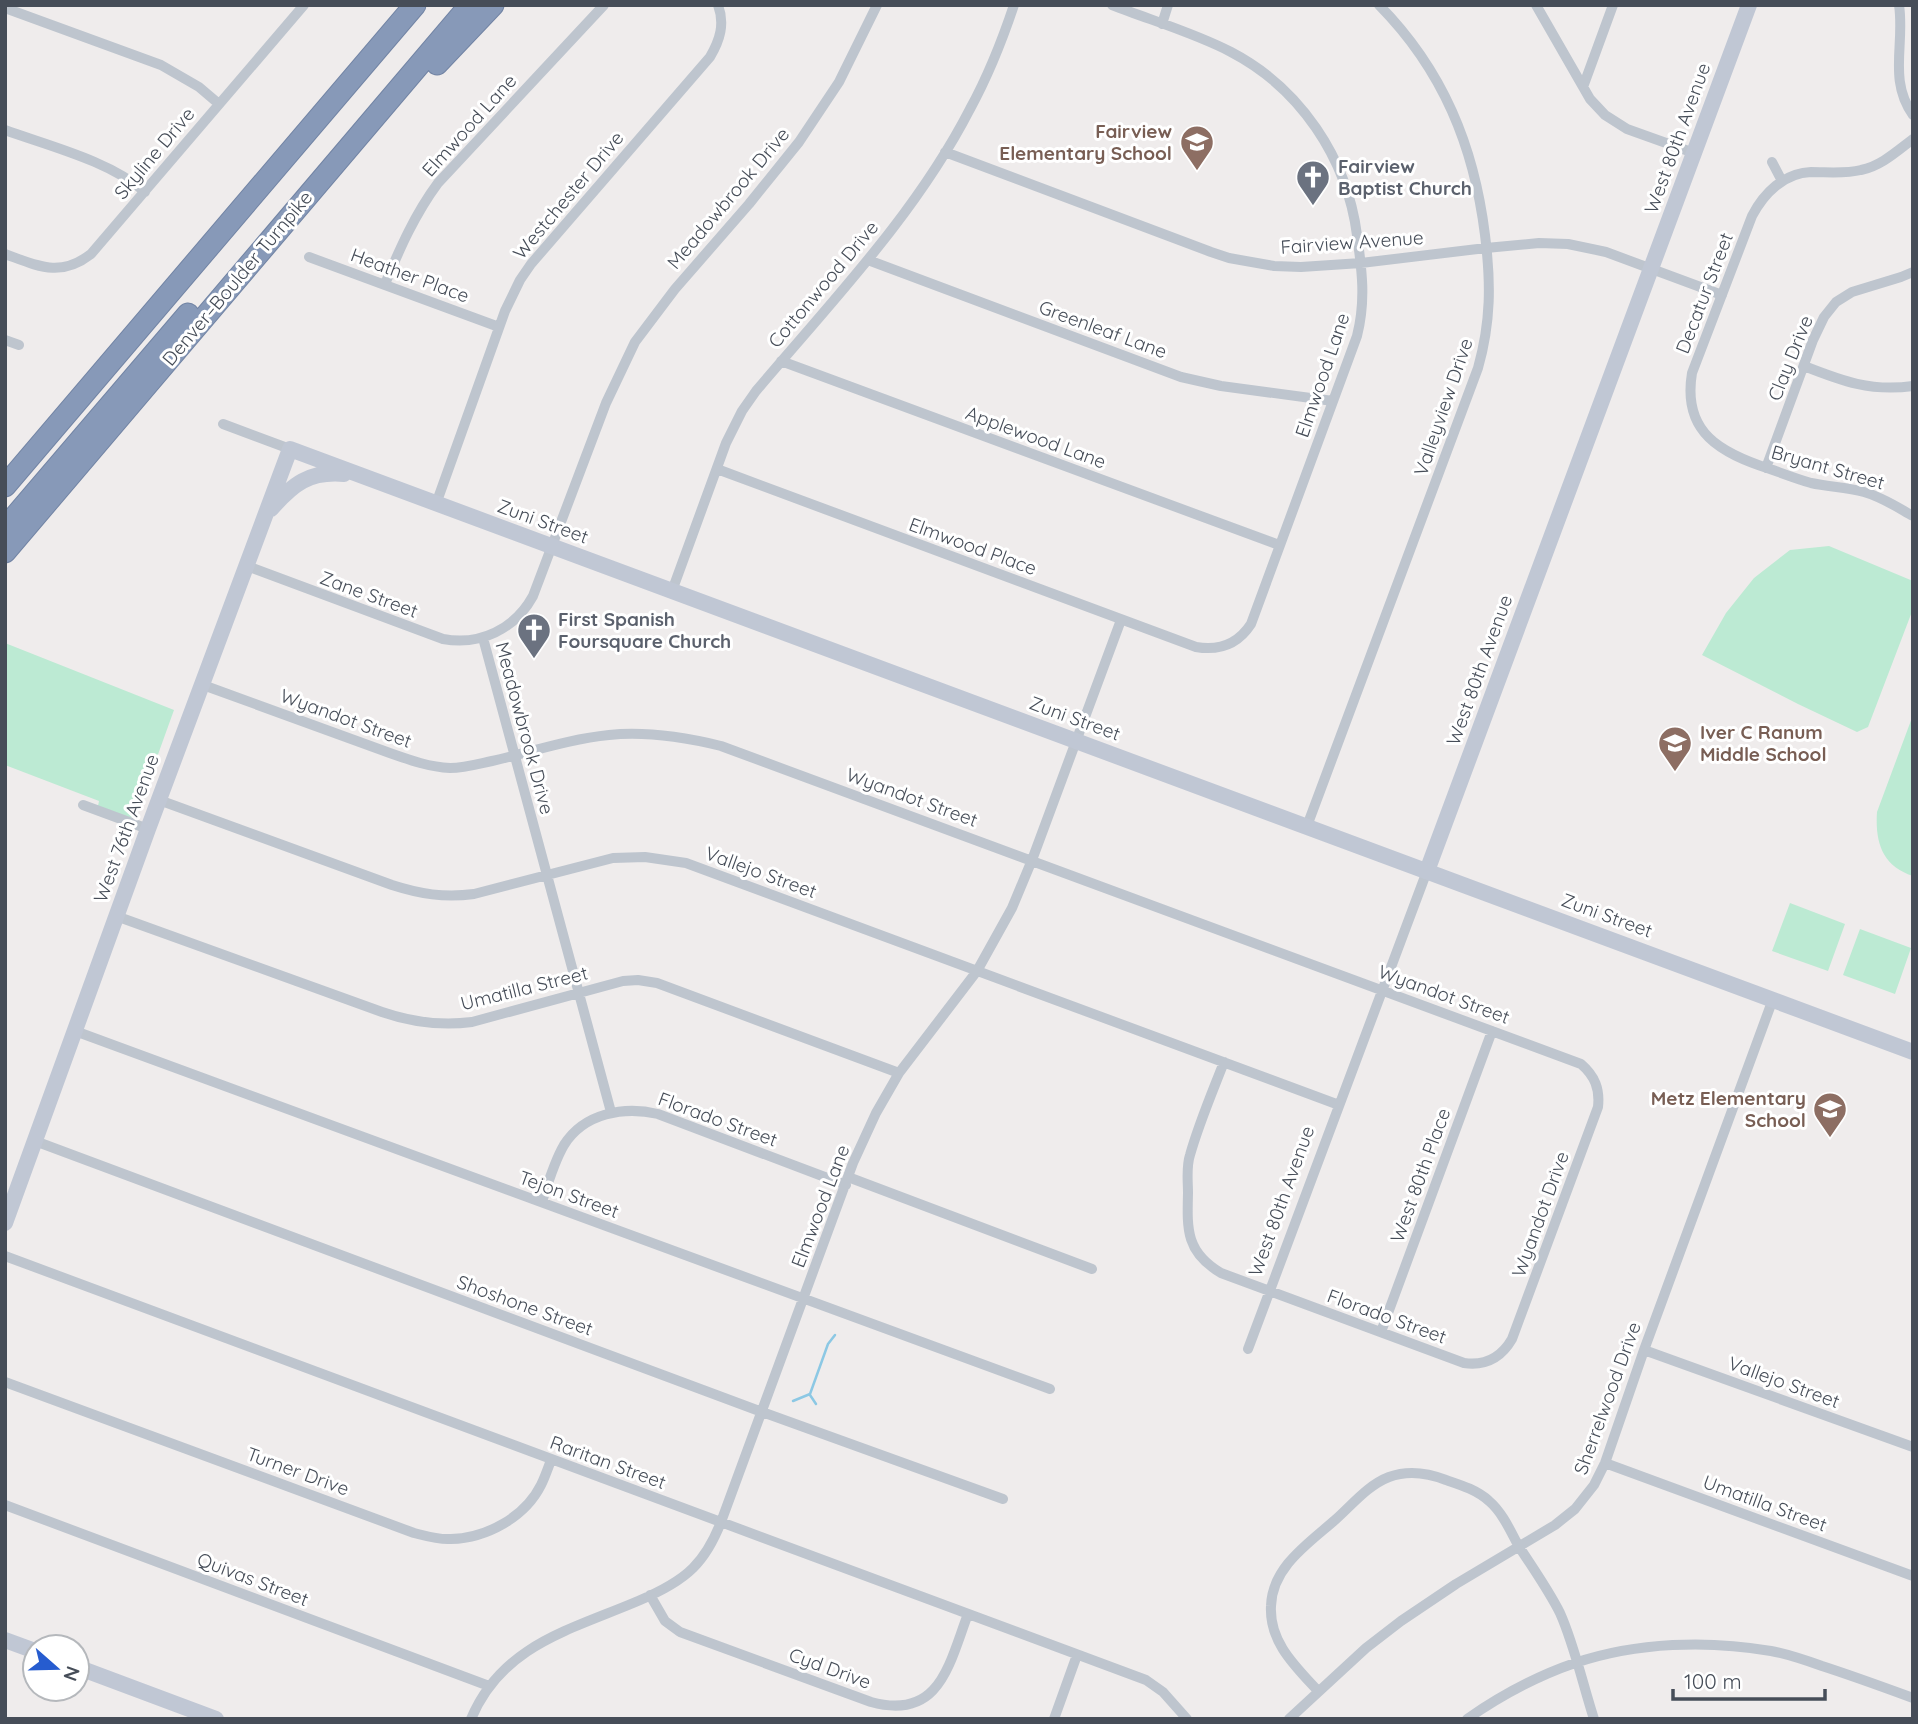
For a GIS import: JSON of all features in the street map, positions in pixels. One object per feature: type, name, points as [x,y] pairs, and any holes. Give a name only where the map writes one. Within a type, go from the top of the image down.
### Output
[{"type":"highway","points":[[167,296],[335,78],[397,5]]},
{"type":"highway","points":[[5,486],[415,5]]},
{"type":"highway","points":[[5,528],[257,235],[376,101],[469,5]]},
{"type":"highway","name":"Denver–Boulder Turnpike","points":[[5,552],[469,5]]},
{"type":"highway","points":[[272,238],[493,5]]},
{"type":"street","points":[[288,5],[301,9]]},
{"type":"street","name":"Elmwood Lane","points":[[385,284],[411,224],[438,183],[604,5]]},
{"type":"street","name":"Westchester Drive","points":[[436,504],[513,294],[531,264],[710,57],[722,24],[722,13],[718,5]]},
{"type":"street","name":"Meadowbrook Drive","points":[[611,1112],[482,638],[500,631],[519,617],[533,596],[606,403],[635,342],[675,289],[799,142],[839,82],[877,5]]},
{"type":"street","name":"Cottonwood Drive","points":[[671,591],[726,443],[742,411],[756,390],[868,260],[945,152],[982,85],[1014,5]]},
{"type":"street","name":"Elmwood Lane","points":[[1112,5],[1233,53],[1267,75],[1296,102],[1328,147],[1344,180],[1354,216],[1361,262],[1362,317],[1251,624],[1239,639],[1219,648]]},
{"type":"street","points":[[1162,24],[1168,5]]},
{"type":"street","name":"Valleyview Drive","points":[[1307,826],[1478,368],[1488,326],[1490,300],[1486,247],[1479,192],[1466,144],[1452,108],[1428,65],[1406,34],[1379,5]]},
{"type":"street","points":[[1536,5],[1596,106],[1613,121],[1628,129],[1694,153]]},
{"type":"street","points":[[1583,87],[1613,5]]},
{"type":"street","name":"West 80th Avenue","points":[[1248,1349],[1749,5]]},
{"type":"street","points":[[1899,5],[1899,85],[1904,101],[1913,115]]},
{"type":"street","points":[[5,8],[161,65],[199,87],[219,104]]},
{"type":"street","name":"Skyline Drive","points":[[5,254],[31,264],[62,268],[91,254],[301,9]]},
{"type":"street","points":[[5,130],[111,169],[145,192]]},
{"type":"street","points":[[1772,162],[1782,181],[1807,172],[1853,172],[1881,163],[1913,139]]},
{"type":"street","name":"Fairview Avenue","points":[[945,152],[1229,258],[1287,267],[1361,262],[1486,247],[1568,244],[1606,252],[1722,295]]},
{"type":"street","name":"Decatur Street","points":[[1701,427],[1693,411],[1690,386],[1692,373],[1752,216],[1764,195],[1782,181]]},
{"type":"street","name":"Heather Place","points":[[309,257],[499,327]]},
{"type":"street","name":"Greenleaf Lane","points":[[868,260],[1181,377],[1246,390],[1333,401]]},
{"type":"street","name":"Clay Drive","points":[[1766,468],[1820,324],[1836,302],[1852,292],[1913,272]]},
{"type":"street","points":[[5,340],[19,345]]},
{"type":"street","name":"Applewood Lane","points":[[781,361],[1279,545]]},
{"type":"street","points":[[1804,366],[1843,382],[1863,386],[1913,386]]},
{"type":"street","name":"Zuni Street","points":[[223,424],[1913,1052]]},
{"type":"street","name":"Bryant Street","points":[[1701,427],[1722,450],[1738,458],[1810,482],[1862,491],[1913,516]]},
{"type":"street","name":"West 76th Avenue","points":[[5,1223],[290,449]]},
{"type":"street","name":"Elmwood Place","points":[[717,469],[1196,647],[1219,648]]},
{"type":"street","points":[[265,516],[284,495],[308,477],[335,473],[359,475]]},
{"type":"street","name":"Zane Street","points":[[247,566],[434,636],[458,641],[482,638]]},
{"type":"street","name":"Elmwood Lane","points":[[471,1719],[489,1686],[507,1666],[530,1648],[673,1584],[693,1568],[709,1548],[869,1128],[899,1073],[977,971],[1009,916],[1121,620]]},
{"type":"street","name":"Wyandot Street","points":[[203,685],[431,766],[457,768],[608,735],[643,734],[689,738],[721,746],[1573,1060],[1591,1074]]},
{"type":"street","name":"Vallejo Street","points":[[159,800],[392,886],[426,895],[443,897],[474,894],[613,858],[645,857],[677,861],[1339,1105]]},
{"type":"street","points":[[83,805],[148,829]]},
{"type":"street","name":"Umatilla Street","points":[[116,916],[382,1012],[419,1022],[472,1021],[623,981],[638,980],[650,982],[899,1073]]},
{"type":"street","name":"Sherrelwood Drive","points":[[1289,1719],[1366,1648],[1401,1621],[1447,1589],[1555,1525],[1575,1509],[1594,1485],[1605,1463],[1773,999]]},
{"type":"street","name":"Tejon Street","points":[[75,1031],[1050,1389]]},
{"type":"street","name":"West 80th Place","points":[[1381,1332],[1492,1031]]},
{"type":"street","points":[[1224,1062],[1189,1156],[1189,1235],[1199,1256],[1210,1267],[1270,1292]]},
{"type":"street","name":"Wyandot Drive","points":[[1493,1359],[1512,1339],[1598,1107],[1598,1091],[1591,1074]]},
{"type":"street","name":"Florado Street","points":[[542,1202],[562,1149],[579,1128],[611,1112],[636,1110],[658,1114],[1092,1269]]},
{"type":"street","name":"Shoshone Street","points":[[35,1141],[1003,1499]]},
{"type":"street","name":"Raritan Street","points":[[5,1256],[1146,1680],[1163,1692],[1187,1719]]},
{"type":"street","name":"Florado Street","points":[[1270,1292],[1464,1363],[1481,1363],[1493,1359]]},
{"type":"street","name":"Vallejo Street","points":[[1644,1350],[1913,1447]]},
{"type":"street","name":"Turner Drive","points":[[5,1381],[414,1533],[439,1539],[464,1538],[485,1532],[507,1521],[531,1500],[541,1485],[551,1460]]},
{"type":"street","name":"Umatilla Street","points":[[1605,1463],[1913,1576]]},
{"type":"street","points":[[1318,1691],[1291,1662],[1279,1642],[1272,1622],[1272,1594],[1276,1580],[1284,1568],[1369,1489],[1392,1476],[1410,1473],[1429,1475],[1468,1488],[1492,1503],[1559,1611],[1594,1719]]},
{"type":"street","name":"Quivas Street","points":[[5,1505],[489,1686]]},
{"type":"street","name":"Cyd Drive","points":[[650,1595],[665,1621],[680,1632],[872,1702],[890,1706],[911,1704],[925,1698],[936,1688],[946,1673],[968,1614]]},
{"type":"street","points":[[1467,1719],[1507,1693],[1576,1662],[1658,1646],[1731,1646],[1772,1651],[1913,1698]]},
{"type":"street","points":[[1054,1719],[1077,1655]]},
{"type":"street","points":[[91,1672],[216,1719]]},
{"type":"green space","points":[[1829,546],[1913,581],[1913,609],[1868,727],[1857,732],[1702,655],[1726,613],[1754,578],[1790,550]]},
{"type":"green space","points":[[5,643],[174,710],[138,810],[131,818],[98,806],[99,801],[5,765]]},
{"type":"green space","points":[[1913,715],[1913,876],[1894,866],[1883,852],[1877,833],[1877,812]]},
{"type":"green space","points":[[1790,903],[1845,924],[1828,971],[1772,951]]},
{"type":"green space","points":[[1860,929],[1911,948],[1895,994],[1843,975]]},
{"type":"waterway","points":[[793,1401],[810,1394],[828,1344],[835,1335]]},
{"type":"waterway","points":[[810,1395],[816,1404]]},
{"type":"place","name":"Fairview Elementary School","points":[[1197,172]]},
{"type":"place","name":"Fairview Baptist Church","points":[[1313,207]]},
{"type":"place","name":"First Spanish Foursquare Church","points":[[534,660]]},
{"type":"place","name":"Iver C Ranum Middle School","points":[[1675,773]]},
{"type":"place","name":"Metz Elementary School","points":[[1830,1139]]}]
